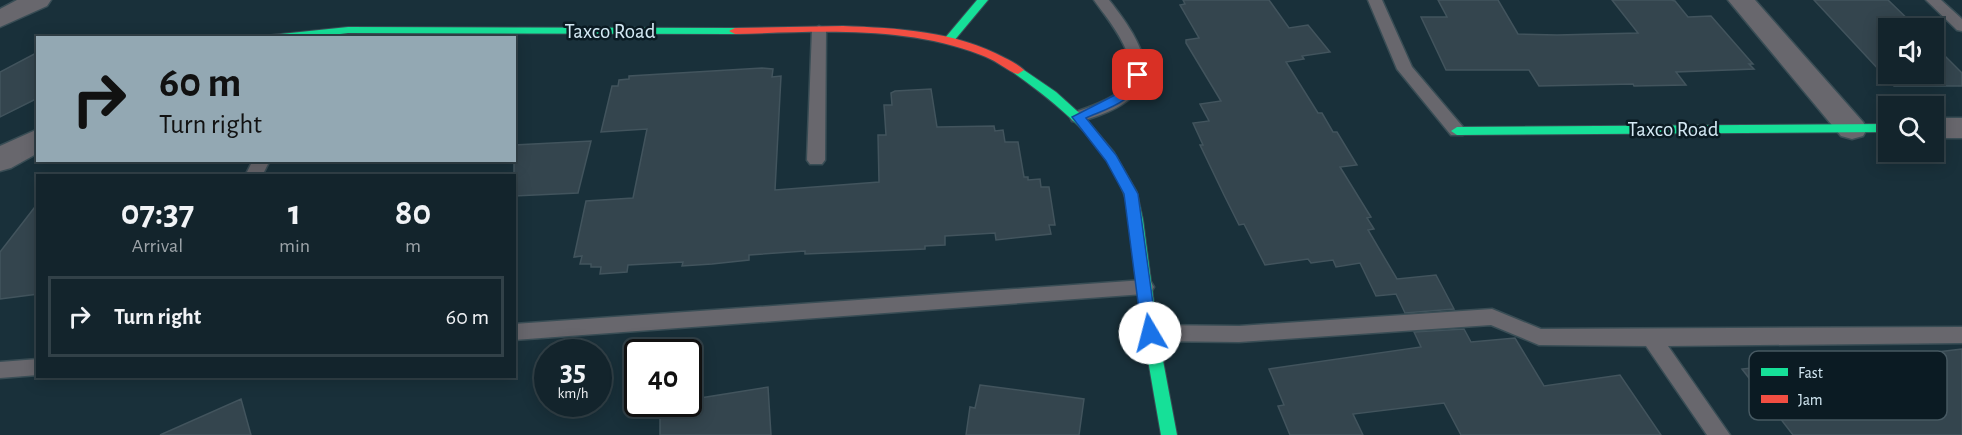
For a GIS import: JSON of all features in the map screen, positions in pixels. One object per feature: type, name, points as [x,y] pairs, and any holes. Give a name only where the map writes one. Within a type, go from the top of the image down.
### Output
[{"type":"street","points":[[0,19],[38,0]]},
{"type":"street","points":[[949,40],[982,0]]},
{"type":"street","points":[[1741,0],[1852,129]]},
{"type":"street","name":"Taxco Road","points":[[290,36],[348,30],[900,32],[949,40],[1007,62],[1058,98],[1078,117],[1111,158],[1131,194],[1150,333],[1169,435]]},
{"type":"street","name":"Taxco Road","points":[[1457,130],[1878,128]]},
{"type":"street","points":[[1944,128],[1962,128]]},
{"type":"street","points":[[0,160],[36,140]]},
{"type":"lane","points":[[1078,117],[1119,98],[1132,88],[1138,75],[1136,54],[1121,25],[1101,0]]},
{"type":"lane","points":[[1375,0],[1405,69],[1457,130]]},
{"type":"lane","points":[[1933,0],[1962,27]]},
{"type":"lane","points":[[816,160],[819,30]]},
{"type":"lane","points":[[516,332],[1144,287]]},
{"type":"lane","points":[[1150,333],[1239,334],[1492,317],[1539,337],[1962,335]]},
{"type":"lane","points":[[1652,338],[1719,435]]},
{"type":"lane","points":[[0,370],[36,367]]},
{"type":"building","points":[[1183,0],[1269,0],[1289,28],[1308,25],[1330,52],[1302,56],[1304,59],[1286,62],[1318,113],[1322,113],[1333,132],[1337,132],[1357,165],[1340,167],[1371,217],[1367,218],[1374,229],[1368,230],[1397,279],[1436,275],[1454,309],[1405,313],[1396,294],[1376,296],[1360,263],[1336,267],[1333,260],[1311,263],[1308,259],[1265,265],[1244,224],[1239,225],[1200,145],[1203,145],[1193,123],[1209,121],[1200,104],[1221,101],[1186,43],[1186,40],[1199,38],[1180,5],[1185,4]]},
{"type":"building","points":[[1438,0],[1498,0],[1518,34],[1557,35],[1638,33],[1612,0],[1671,0],[1675,1],[1688,17],[1711,16],[1753,64],[1749,64],[1754,69],[1676,72],[1686,85],[1634,86],[1633,84],[1539,86],[1529,70],[1446,70],[1421,17],[1447,17]]},
{"type":"building","points":[[1814,0],[1888,0],[1907,18],[1878,18],[1878,69]]},
{"type":"building","points":[[36,53],[36,99],[0,117],[0,72]]},
{"type":"building","points":[[1944,55],[1962,73],[1962,86],[1894,86],[1892,84],[1944,84]]},
{"type":"building","points":[[773,69],[772,77],[781,76],[775,190],[879,182],[878,135],[886,135],[884,105],[892,105],[891,93],[895,91],[931,89],[937,127],[994,126],[995,131],[1003,130],[1005,142],[1018,142],[1024,177],[1028,177],[1028,180],[1040,179],[1041,187],[1049,187],[1055,225],[1049,225],[1051,234],[996,240],[995,233],[945,236],[945,245],[925,246],[925,249],[805,254],[805,251],[749,255],[749,260],[712,264],[682,266],[683,262],[628,265],[627,272],[600,274],[601,267],[580,264],[582,256],[574,257],[586,201],[633,198],[647,129],[601,132],[612,86],[618,86],[619,80],[629,79],[629,76]]},
{"type":"building","points":[[591,141],[578,193],[516,196],[514,162],[516,162],[516,145]]},
{"type":"building","points":[[36,206],[36,294],[0,299],[0,252]]},
{"type":"building","points":[[1464,329],[1471,342],[1515,338],[1544,386],[1620,375],[1661,435],[1461,435],[1444,403],[1353,414],[1363,435],[1290,435],[1278,406],[1284,405],[1269,369],[1421,347],[1414,332]]},
{"type":"building","points":[[1962,349],[1962,435],[1793,435],[1781,420],[1947,420],[1945,351]]},
{"type":"building","points":[[1749,368],[1749,378],[1742,369]]},
{"type":"building","points":[[980,385],[1084,399],[1079,435],[966,435],[970,407],[975,408]]},
{"type":"building","points":[[768,387],[771,435],[660,435],[660,417],[702,417],[702,398]]},
{"type":"building","points":[[241,399],[251,435],[160,435]]},
{"type":"traffic: fast","points":[[949,40],[983,0]]},
{"type":"traffic: fast","points":[[290,36],[348,30],[735,31]]},
{"type":"traffic: fast","points":[[1018,70],[1052,95],[1083,123],[1110,155],[1130,192],[1169,435]]},
{"type":"traffic: fast","points":[[1457,131],[1878,128]]},
{"type":"traffic: jam","points":[[735,31],[843,29],[919,35],[955,42],[988,54],[1018,70]]},
{"type":"route","points":[[1138,75],[1132,88],[1119,98],[1078,117],[1111,158],[1131,194],[1150,333]]}]
